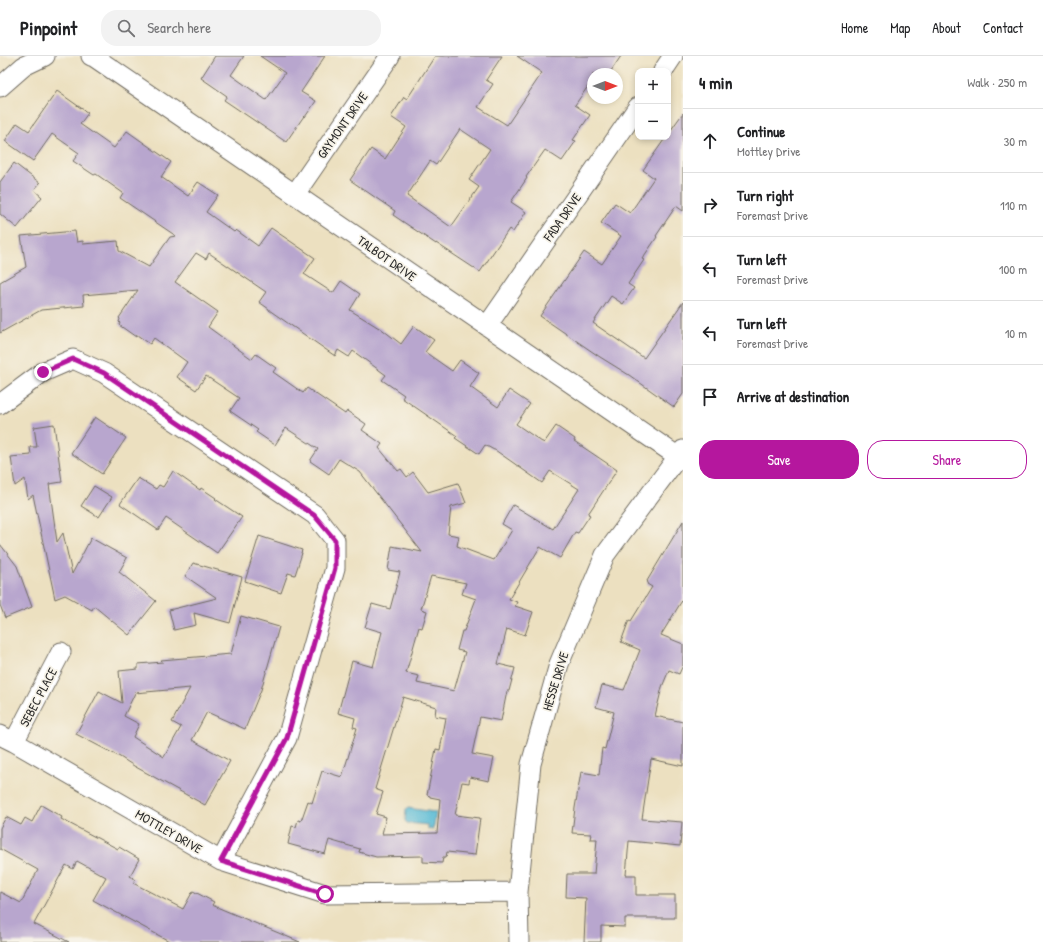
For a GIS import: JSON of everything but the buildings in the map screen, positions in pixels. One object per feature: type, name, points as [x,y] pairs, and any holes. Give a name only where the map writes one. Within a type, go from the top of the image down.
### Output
[{"type":"street","points":[[0,87],[24,66],[45,56]]},
{"type":"street","name":"TALBOT DRIVE","points":[[91,56],[101,61],[486,326],[682,456]]},
{"type":"street","name":"GAYMONT DRIVE","points":[[295,194],[390,56]]},
{"type":"street","points":[[665,68],[673,56]]},
{"type":"street","name":"FADA DRIVE","points":[[486,326],[635,111]]},
{"type":"street","points":[[0,404],[43,372],[73,359],[104,373],[314,515],[335,540],[335,568],[287,738],[221,861]]},
{"type":"street","name":"HESSE DRIVE","points":[[519,942],[518,892],[531,764],[558,664],[605,555],[682,456]]},
{"type":"street","name":"SEBEC PLACE","points":[[7,738],[61,652]]},
{"type":"street","name":"MOTTLEY DRIVE","points":[[7,738],[221,861],[325,894],[518,892]]},
{"type":"water","points":[[408,808],[436,813],[433,829],[428,829],[428,825],[407,823],[405,821],[406,809]]},
{"type":"route","points":[[43,372],[73,359],[104,373],[314,515],[335,540],[335,568],[287,738],[221,861],[325,894]]}]
